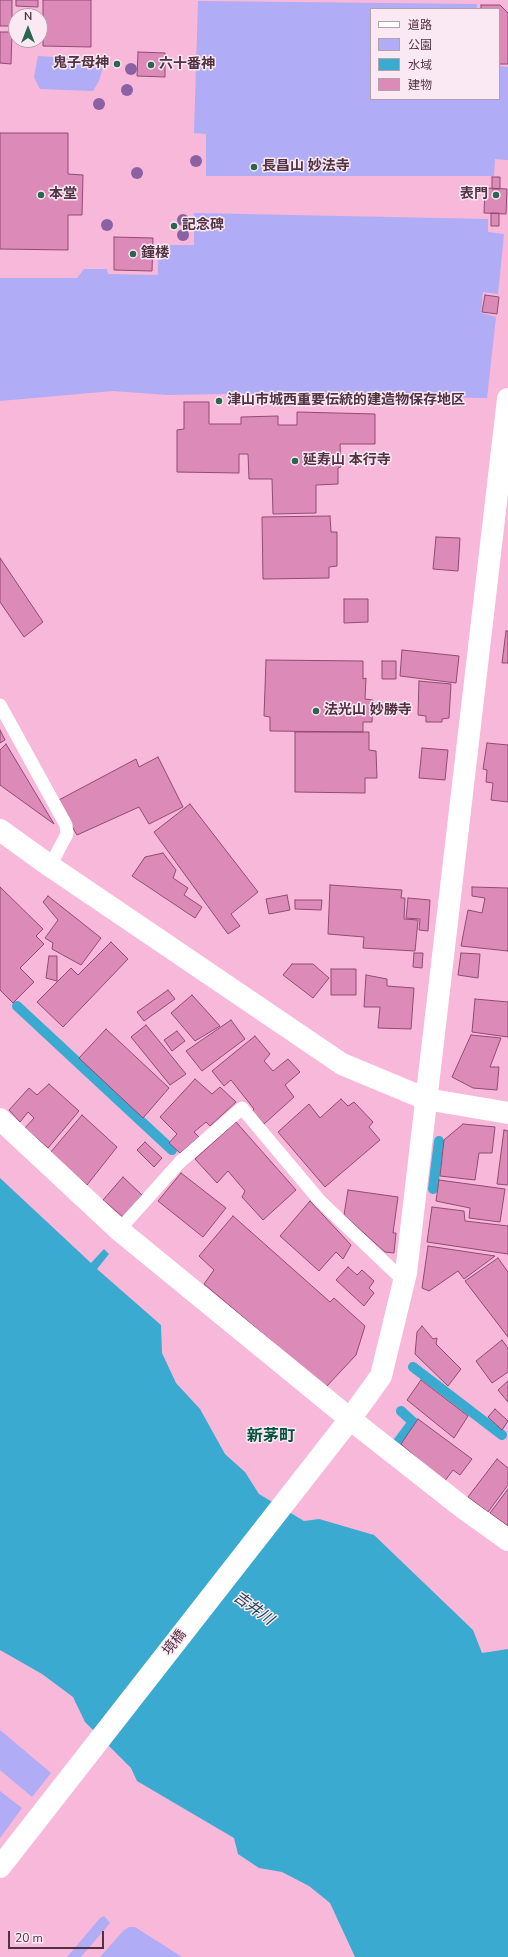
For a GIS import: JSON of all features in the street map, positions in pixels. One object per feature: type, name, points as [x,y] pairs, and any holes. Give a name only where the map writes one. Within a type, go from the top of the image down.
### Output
[{"type":"street","name":"境橋","points":[[0,1867],[350,1419],[381,1376],[404,1281],[502,507],[508,399]]},
{"type":"street","points":[[0,830],[50,866],[342,1064],[426,1099],[508,1113]]},
{"type":"street","points":[[0,1119],[119,1230],[350,1419],[462,1507],[508,1540]]},
{"type":"lane","points":[[0,706],[66,825],[67,834],[50,866]]},
{"type":"lane","points":[[119,1230],[180,1162],[242,1108],[320,1201],[404,1281]]},
{"type":"green space","points":[[198,1],[477,4],[477,8],[370,8],[370,100],[500,100],[500,66],[508,67],[508,160],[495,159],[494,176],[206,176],[206,134],[194,133]]},
{"type":"green space","points":[[38,56],[96,60],[103,67],[99,81],[93,91],[40,89],[34,77]]},
{"type":"green space","points":[[194,213],[488,219],[488,232],[504,234],[498,294],[483,292],[481,313],[496,317],[487,398],[222,394],[167,395],[113,391],[0,401],[0,278],[77,278],[84,269],[107,269],[108,274],[158,275],[158,245],[194,245]]},
{"type":"green space","points":[[0,1730],[51,1773],[32,1797],[0,1770]]},
{"type":"green space","points":[[0,1791],[22,1808],[0,1838]]},
{"type":"green space","points":[[104,1916],[110,1923],[81,1957],[67,1957],[100,1918]]},
{"type":"green space","points":[[129,1927],[135,1927],[182,1957],[100,1957],[123,1931]]},
{"type":"water","name":"吉井川","points":[[0,1178],[91,1263],[104,1249],[109,1254],[97,1269],[161,1325],[162,1353],[176,1383],[200,1409],[225,1454],[245,1472],[259,1494],[304,1521],[319,1519],[374,1535],[473,1630],[482,1653],[508,1649],[508,1957],[355,1957],[330,1903],[309,1886],[282,1872],[259,1868],[238,1854],[234,1838],[137,1781],[131,1768],[85,1722],[73,1697],[42,1674],[0,1650]]},
{"type":"building","points":[[0,0],[12,0],[12,8],[8,8],[8,26],[0,26]]},
{"type":"building","points":[[16,0],[38,0],[38,7],[16,6]]},
{"type":"building","points":[[43,0],[91,0],[91,47],[48,46],[48,8],[43,8]]},
{"type":"building","points":[[481,5],[500,5],[508,13],[508,64],[500,64],[500,8],[481,8]]},
{"type":"building","points":[[0,32],[8,32],[8,48],[12,48],[11,64],[0,63]]},
{"type":"building","name":"六十番神","points":[[138,52],[165,53],[165,77],[137,76]]},
{"type":"building","name":"本堂","points":[[0,133],[68,133],[68,174],[83,175],[82,215],[68,215],[68,250],[0,249]]},
{"type":"building","points":[[492,177],[500,177],[500,189],[492,189]]},
{"type":"building","name":"表門","points":[[485,188],[507,189],[506,214],[484,213]]},
{"type":"building","points":[[491,213],[499,213],[499,226],[491,226]]},
{"type":"building","name":"鐘楼","points":[[114,237],[153,238],[152,271],[114,270]]},
{"type":"building","points":[[485,295],[499,297],[497,314],[482,312]]},
{"type":"building","points":[[184,402],[209,402],[209,424],[241,424],[241,417],[278,416],[278,425],[297,425],[297,412],[375,414],[375,444],[340,444],[341,467],[338,468],[338,484],[316,485],[316,513],[273,514],[272,479],[249,479],[248,454],[239,454],[239,473],[177,472],[177,430],[184,429]]},
{"type":"building","points":[[330,516],[331,532],[337,532],[337,566],[329,567],[329,578],[263,579],[262,517]]},
{"type":"building","points":[[436,537],[460,538],[458,571],[433,569]]},
{"type":"building","points":[[0,558],[43,622],[24,637],[0,602]]},
{"type":"building","points":[[344,599],[368,599],[368,622],[344,623]]},
{"type":"building","points":[[506,631],[508,631],[508,663],[502,663]]},
{"type":"building","points":[[402,650],[459,656],[456,683],[400,676]]},
{"type":"building","points":[[266,660],[363,661],[363,679],[366,678],[365,699],[373,700],[372,722],[363,722],[363,732],[270,731],[270,717],[264,716]]},
{"type":"building","points":[[382,661],[396,661],[396,679],[382,679]]},
{"type":"building","points":[[419,681],[451,684],[449,718],[442,719],[442,722],[426,722],[426,716],[418,715]]},
{"type":"building","points":[[0,730],[5,740],[0,743]]},
{"type":"building","points":[[295,732],[369,732],[369,750],[376,751],[377,778],[365,778],[365,793],[295,792]]},
{"type":"building","points":[[487,743],[508,745],[508,802],[491,800],[493,783],[486,782],[487,770],[483,769]]},
{"type":"building","points":[[6,744],[54,824],[0,785],[0,750]]},
{"type":"building","points":[[422,748],[448,750],[445,780],[419,778]]},
{"type":"building","points":[[158,757],[183,807],[149,824],[139,807],[77,835],[57,801],[136,759],[139,767]]},
{"type":"building","points":[[190,804],[258,892],[231,914],[240,926],[228,934],[154,832]]},
{"type":"building","points":[[163,853],[176,870],[173,878],[188,888],[184,895],[202,907],[195,918],[132,876],[145,857]]},
{"type":"building","points":[[330,885],[402,890],[401,898],[405,898],[404,919],[418,920],[415,951],[363,948],[364,937],[328,934]]},
{"type":"building","points":[[0,887],[43,929],[36,936],[44,944],[20,968],[34,982],[13,1003],[0,990]]},
{"type":"building","points":[[472,887],[508,888],[508,951],[461,946],[468,910],[482,913],[485,898],[472,896]]},
{"type":"building","points":[[287,895],[290,910],[269,914],[266,899]]},
{"type":"building","points":[[48,896],[101,938],[81,965],[52,949],[53,943],[45,938],[58,920],[43,902]]},
{"type":"building","points":[[408,898],[430,900],[428,931],[419,930],[420,919],[406,918]]},
{"type":"building","points":[[295,900],[322,900],[321,910],[295,909]]},
{"type":"building","points":[[111,942],[128,959],[63,1027],[37,1002],[71,968],[78,975]]},
{"type":"building","points":[[414,953],[423,953],[422,968],[413,967]]},
{"type":"building","points":[[461,953],[480,954],[478,978],[458,975]]},
{"type":"building","points":[[49,956],[57,956],[57,981],[46,978]]},
{"type":"building","points":[[292,964],[313,964],[329,978],[313,998],[283,975]]},
{"type":"building","points":[[331,969],[356,969],[356,995],[331,995]]},
{"type":"building","points":[[366,975],[387,979],[387,986],[414,988],[411,1029],[378,1028],[380,1007],[364,1007]]},
{"type":"building","points":[[168,990],[175,999],[144,1021],[137,1012]]},
{"type":"building","points":[[192,995],[220,1026],[195,1041],[171,1013]]},
{"type":"building","points":[[475,999],[508,1002],[508,1037],[472,1032]]},
{"type":"building","points":[[231,1020],[245,1039],[202,1071],[186,1051]]},
{"type":"building","points":[[146,1025],[186,1074],[170,1085],[131,1037]]},
{"type":"building","points":[[106,1029],[169,1088],[143,1118],[79,1058]]},
{"type":"building","points":[[177,1031],[185,1041],[172,1051],[164,1040]]},
{"type":"building","points":[[471,1035],[501,1038],[490,1067],[499,1067],[497,1090],[473,1088],[452,1077]]},
{"type":"building","points":[[255,1036],[270,1054],[264,1061],[273,1071],[288,1059],[300,1072],[285,1085],[294,1097],[264,1124],[252,1111],[254,1109],[231,1080],[224,1086],[212,1071]]},
{"type":"building","points":[[195,1079],[212,1094],[220,1087],[236,1102],[210,1126],[206,1122],[194,1132],[199,1137],[180,1153],[169,1143],[177,1134],[160,1117]]},
{"type":"building","points":[[49,1084],[79,1111],[48,1148],[25,1128],[34,1118],[28,1112],[20,1122],[9,1110],[29,1088],[37,1095]]},
{"type":"building","points":[[341,1099],[348,1106],[354,1102],[373,1122],[369,1127],[380,1140],[325,1187],[278,1132],[309,1104],[320,1118]]},
{"type":"building","points":[[82,1115],[117,1147],[87,1185],[50,1153]]},
{"type":"building","points":[[236,1122],[296,1190],[263,1220],[242,1197],[245,1191],[228,1171],[217,1183],[195,1159]]},
{"type":"building","points":[[463,1124],[495,1127],[492,1153],[479,1153],[475,1180],[440,1176],[444,1140]]},
{"type":"building","points":[[504,1130],[508,1131],[508,1185],[497,1184]]},
{"type":"building","points":[[145,1142],[162,1158],[154,1167],[137,1150]]},
{"type":"building","points":[[181,1173],[226,1208],[203,1237],[158,1201]]},
{"type":"building","points":[[123,1177],[142,1195],[123,1217],[103,1200]]},
{"type":"building","points":[[439,1180],[505,1189],[500,1222],[469,1218],[470,1208],[436,1201]]},
{"type":"building","points":[[348,1190],[398,1197],[393,1233],[396,1233],[394,1253],[385,1252],[344,1215]]},
{"type":"building","points":[[310,1201],[351,1245],[343,1259],[336,1252],[319,1271],[280,1236]]},
{"type":"building","points":[[432,1207],[464,1211],[465,1221],[508,1226],[508,1254],[427,1242]]},
{"type":"building","points":[[233,1216],[330,1302],[334,1298],[365,1326],[356,1355],[326,1387],[204,1284],[214,1270],[199,1256]]},
{"type":"building","points":[[428,1246],[495,1256],[464,1279],[458,1271],[429,1291],[422,1288]]},
{"type":"building","points":[[498,1258],[508,1272],[508,1337],[465,1281]]},
{"type":"building","points":[[348,1267],[357,1275],[362,1270],[374,1281],[369,1288],[374,1293],[364,1306],[336,1280]]},
{"type":"building","points":[[422,1326],[433,1339],[437,1338],[436,1344],[461,1369],[448,1386],[415,1354],[417,1332]]},
{"type":"building","points":[[502,1340],[508,1348],[508,1372],[492,1383],[476,1361]]},
{"type":"building","points":[[421,1380],[468,1416],[454,1438],[407,1400]]},
{"type":"building","points":[[508,1381],[508,1402],[498,1390]]},
{"type":"building","points":[[495,1409],[508,1421],[502,1430],[488,1417]]},
{"type":"building","points":[[418,1419],[472,1459],[460,1475],[453,1470],[444,1482],[401,1444]]},
{"type":"building","points":[[497,1459],[508,1468],[508,1485],[488,1512],[468,1497]]},
{"type":"building","points":[[508,1489],[508,1526],[490,1513]]},
{"type":"waterway","points":[[17,1006],[172,1150]]},
{"type":"waterway","points":[[433,1189],[439,1141]]},
{"type":"waterway","points":[[413,1367],[502,1435]]},
{"type":"waterway","points":[[398,1442],[413,1422],[401,1411]]},
{"type":"place","name":"鬼子母神","points":[[117,64]]},
{"type":"place","name":"六十番神","points":[[151,65]]},
{"type":"place","name":"長昌山 妙法寺","points":[[254,167]]},
{"type":"place","name":"本堂","points":[[41,195]]},
{"type":"place","name":"表門","points":[[496,195]]},
{"type":"place","name":"記念碑","points":[[174,226]]},
{"type":"place","name":"鐘楼","points":[[133,254]]},
{"type":"place","name":"津山市城西重要伝統的建造物保存地区","points":[[219,401]]},
{"type":"place","name":"延寿山 本行寺","points":[[295,461]]},
{"type":"place","name":"法光山 妙勝寺","points":[[316,711]]},
{"type":"district","name":"新茅町","points":[[271,1437]]}]
